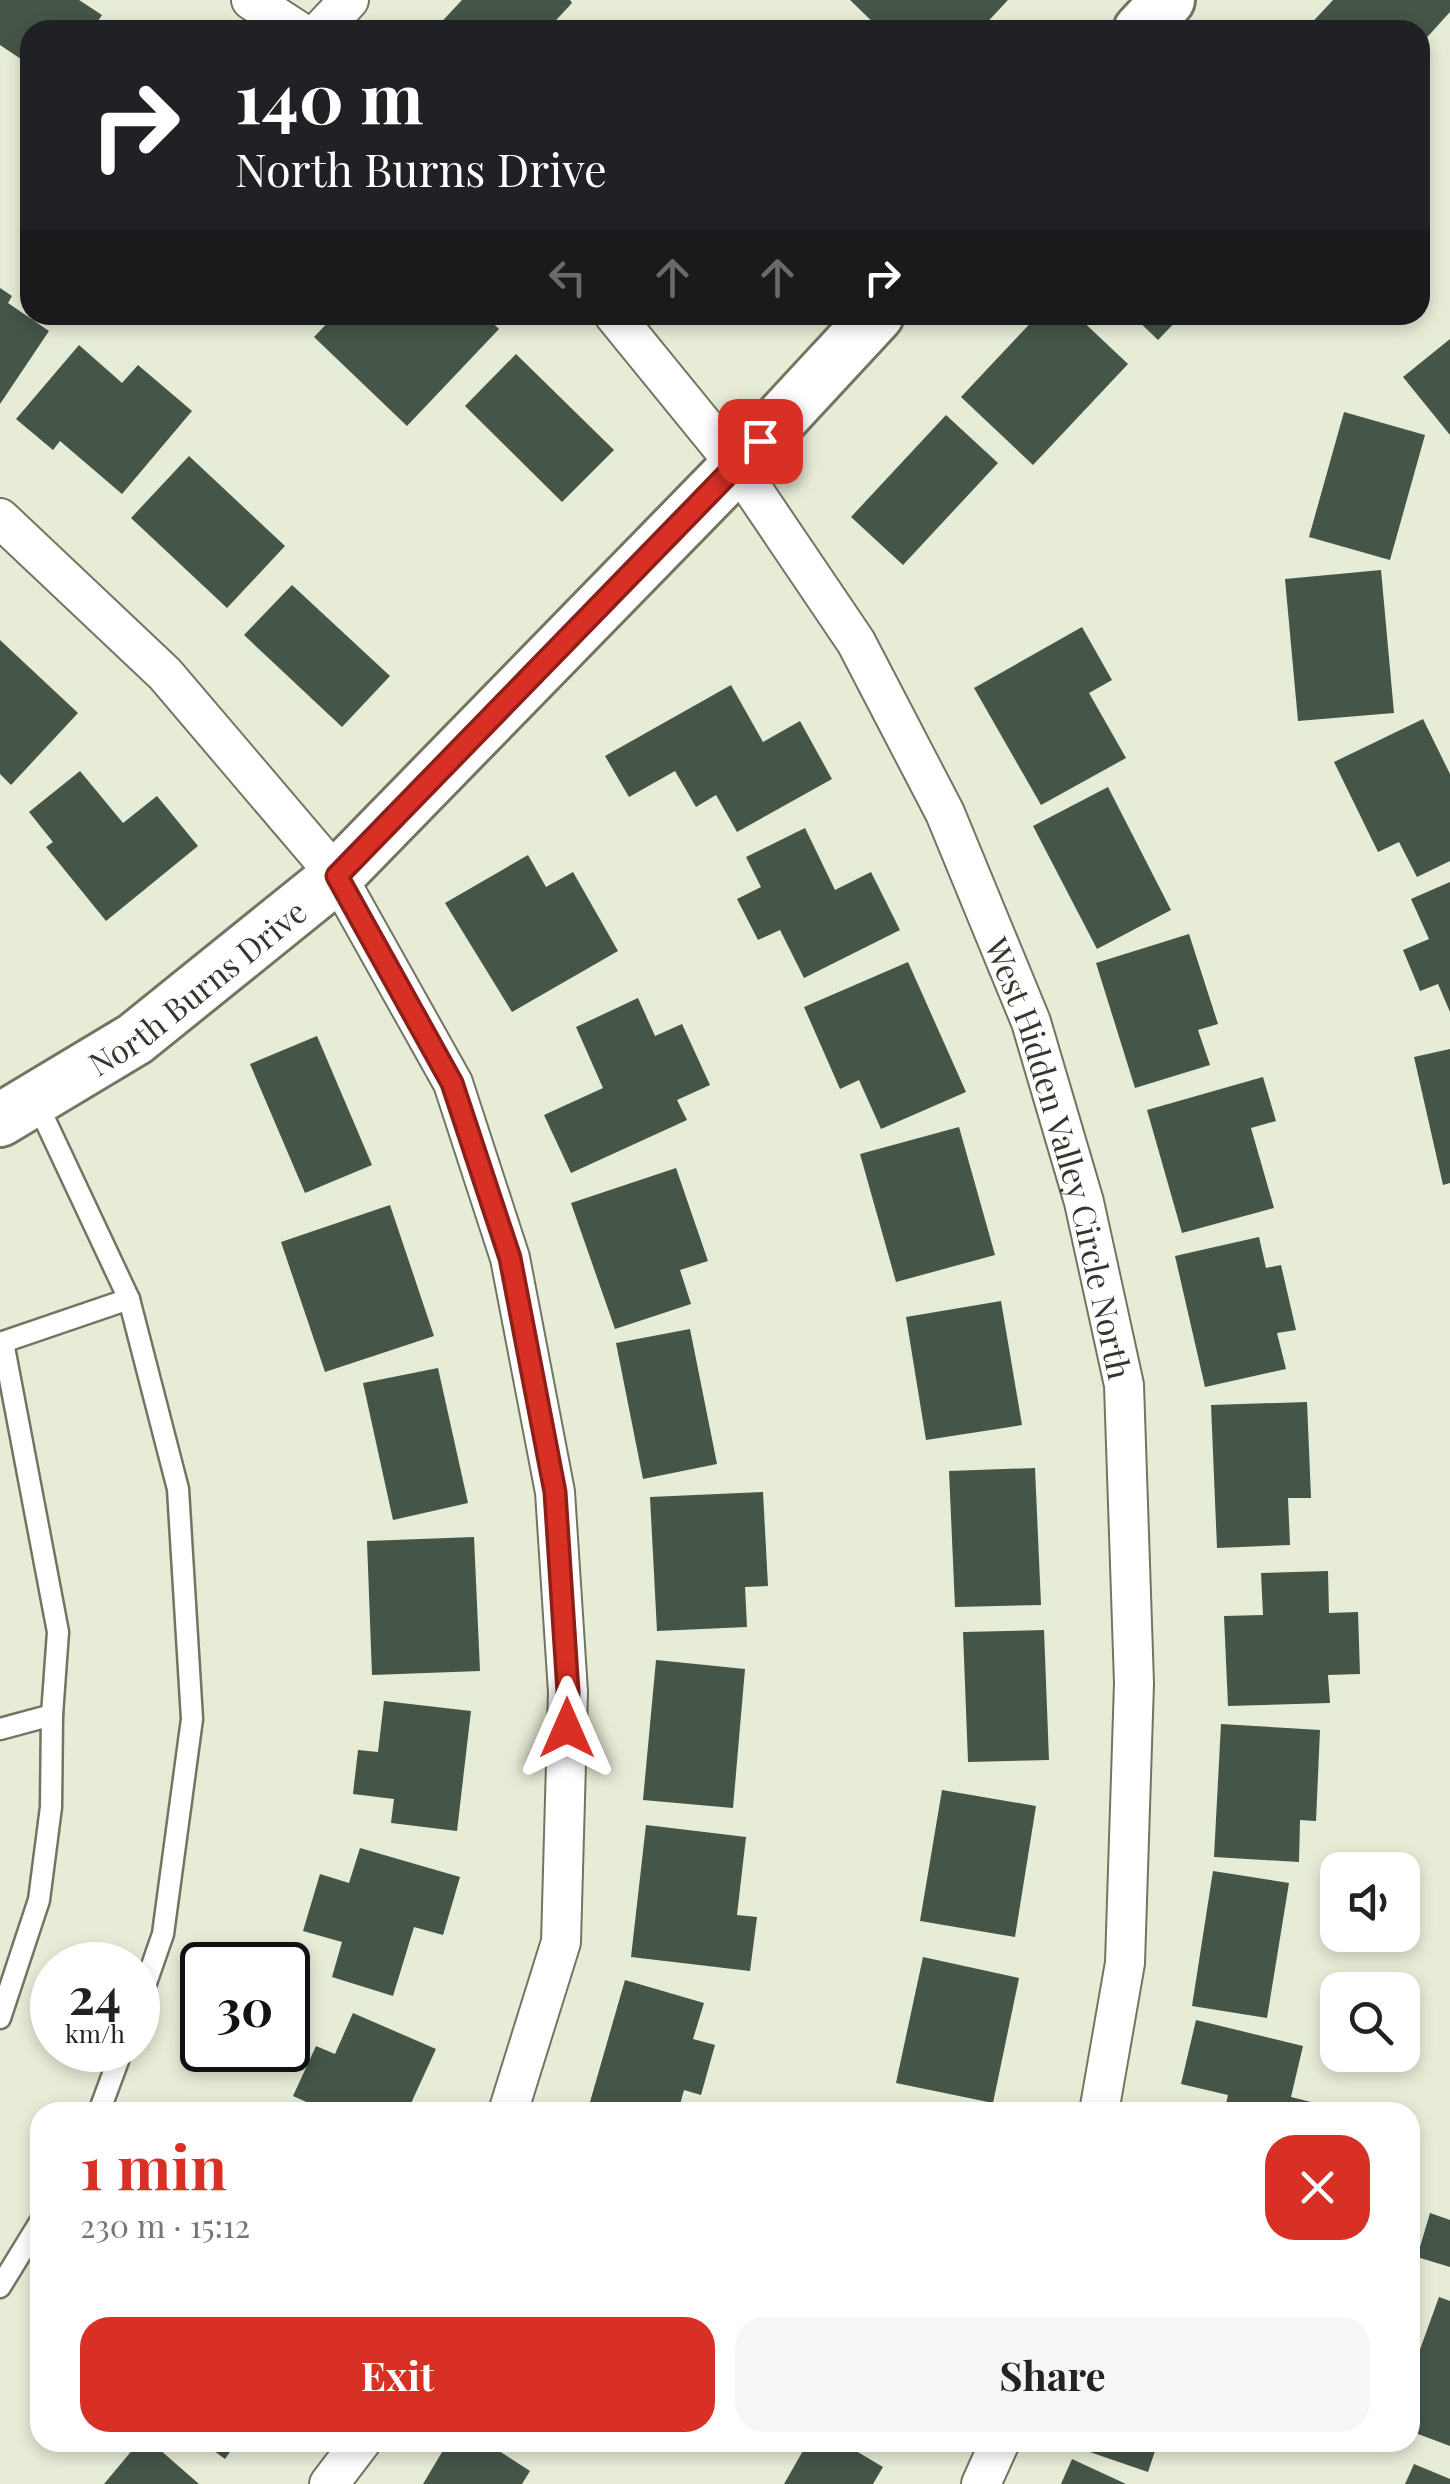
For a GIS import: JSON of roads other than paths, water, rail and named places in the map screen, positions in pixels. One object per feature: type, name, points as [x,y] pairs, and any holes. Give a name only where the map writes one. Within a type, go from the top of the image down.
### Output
[{"type":"street","points":[[252,0],[282,20]]},
{"type":"street","points":[[330,20],[349,0]]},
{"type":"street","points":[[1149,20],[1168,0]]},
{"type":"street","name":"West Hidden Valley Circle North","points":[[622,325],[737,466],[856,642],[945,812],[1031,1022],[1084,1202],[1124,1385],[1134,1683],[1125,1963],[1101,2102]]},
{"type":"street","name":"North Burns Drive","points":[[18,1109],[135,1039],[337,876],[737,466],[868,325]]},
{"type":"street","points":[[0,518],[165,674],[337,876],[452,1083],[510,1258],[555,1492],[568,1692],[561,1942],[511,2102]]},
{"type":"street","points":[[329,2484],[353,2452]]},
{"type":"street","points":[[981,2484],[995,2452]]},
{"type":"lane","points":[[18,1109],[129,1298],[178,1489],[192,1719],[160,1943]]},
{"type":"lane","points":[[0,2018],[39,1900],[51,1807],[58,1632],[3,1342],[129,1298]]},
{"type":"lane","points":[[0,1729],[52,1715]]},
{"type":"lane","points":[[103,2102],[114,2072]]},
{"type":"lane","points":[[0,2287],[30,2238]]}]
